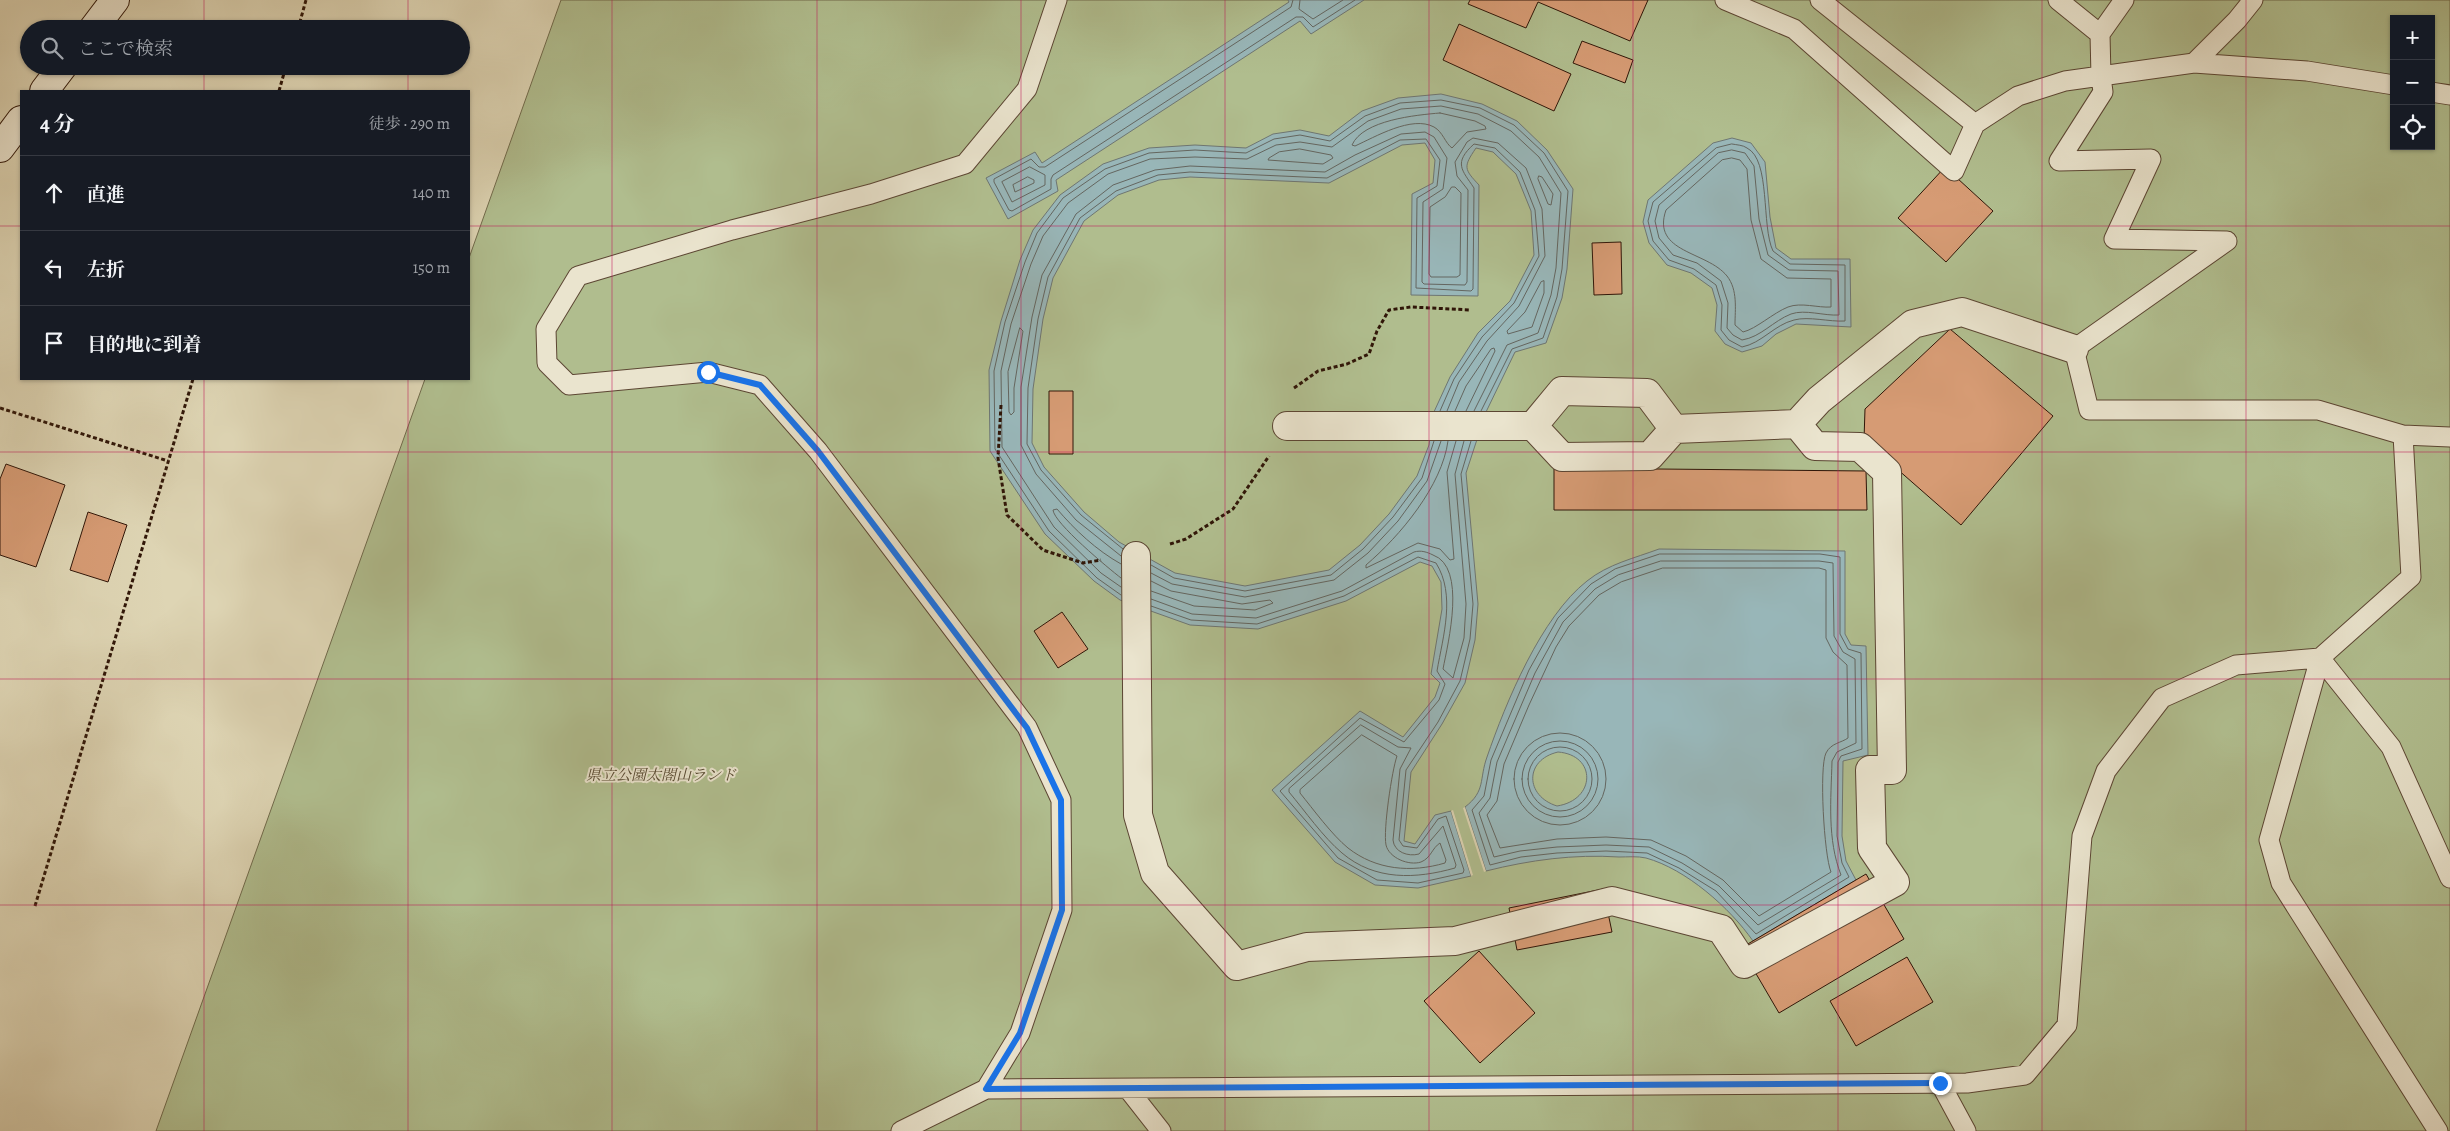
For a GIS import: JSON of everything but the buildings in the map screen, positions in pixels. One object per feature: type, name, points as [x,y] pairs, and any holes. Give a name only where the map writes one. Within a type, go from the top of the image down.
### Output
[{"type":"street","points":[[100,20],[115,0]]},
{"type":"street","points":[[45,90],[56,75]]},
{"type":"street","points":[[0,148],[20,121]]},
{"type":"street","points":[[1288,426],[1533,426],[1562,457],[1650,456],[1674,429],[1797,424],[1819,400],[1913,324],[1962,312],[2074,350]]},
{"type":"street","points":[[1533,426],[1562,391],[1647,394],[1674,429]]},
{"type":"street","points":[[1136,556],[1138,815],[1155,873],[1237,966],[1307,947],[1455,941],[1612,901],[1721,929],[1744,964],[1895,882],[1872,848],[1870,770],[1892,770],[1887,472],[1860,447],[1815,446],[1797,424]]},
{"type":"lane","points":[[986,1089],[1020,1033],[1062,910],[1061,800],[1027,728],[818,451],[760,385],[708,372],[570,385],[547,363],[546,329],[578,276],[732,230],[870,194],[964,164],[1027,89],[1057,0]]},
{"type":"lane","points":[[1725,0],[1794,30],[1954,171],[1974,124],[2018,96],[2065,81],[2194,63],[2307,71],[2390,84]]},
{"type":"lane","points":[[1820,0],[1974,124]]},
{"type":"lane","points":[[2058,0],[2100,34]]},
{"type":"lane","points":[[2124,0],[2100,34],[2103,92],[2059,161],[2151,159],[2114,239],[2227,241],[2074,350],[2089,410],[2318,410],[2403,435],[2450,437]]},
{"type":"lane","points":[[2194,63],[2237,20],[2253,0]]},
{"type":"lane","points":[[2435,93],[2450,95]]},
{"type":"lane","points":[[2403,435],[2411,577],[2320,658],[2269,840],[2281,883],[2438,1131]]},
{"type":"lane","points":[[901,1131],[986,1089],[1967,1083],[2025,1075],[2067,1025],[2082,836],[2106,771],[2162,698],[2236,665],[2320,658]]},
{"type":"lane","points":[[2320,658],[2391,747],[2450,878]]},
{"type":"lane","points":[[1940,1083],[1966,1131]]},
{"type":"lane","points":[[1128,1089],[1161,1131]]},
{"type":"path","points":[[300,20],[306,0]]},
{"type":"path","points":[[279,90],[283,75]]},
{"type":"path","points":[[1000,405],[998,458],[1007,515],[1043,550],[1083,563],[1136,556],[1186,539],[1233,510],[1288,426],[1294,389],[1318,371],[1347,364],[1369,354],[1377,331],[1389,310],[1411,307],[1472,310]]},
{"type":"path","points":[[36,906],[193,380]]},
{"type":"path","points":[[0,408],[168,461]]},
{"type":"green space","name":"県立公園太閤山ランド","points":[[561,0],[2450,0],[2450,1131],[156,1131],[425,380],[470,380],[470,255]]},
{"type":"water","points":[[1288,0],[1364,0],[1311,34],[1300,21],[1056,180],[1058,191],[1008,219],[986,178],[1035,152],[1042,163],[1289,2]]},
{"type":"water","points":[[1441,94],[1482,104],[1517,121],[1547,150],[1573,189],[1567,269],[1562,298],[1546,343],[1515,352],[1486,412],[1466,473],[1478,604],[1475,640],[1465,683],[1442,724],[1411,772],[1404,841],[1415,844],[1435,815],[1451,811],[1471,876],[1418,888],[1375,885],[1335,862],[1272,790],[1360,711],[1403,737],[1435,697],[1440,683],[1431,674],[1442,609],[1441,582],[1432,566],[1420,562],[1346,601],[1258,629],[1190,625],[1120,600],[1094,581],[1045,534],[990,451],[989,370],[1001,321],[1020,260],[1033,230],[1060,195],[1103,164],[1149,148],[1195,145],[1246,148],[1273,134],[1300,130],[1329,136],[1362,111],[1398,98]],"holes":[[[1425,143],[1435,160],[1433,183],[1412,194],[1411,295],[1478,296],[1479,185],[1470,175],[1467,168],[1467,164],[1476,148],[1493,152],[1516,174],[1531,211],[1534,255],[1510,301],[1478,333],[1450,377],[1433,414],[1429,445],[1417,476],[1389,514],[1360,545],[1329,570],[1245,586],[1175,573],[1119,542],[1084,512],[1044,467],[1032,443],[1033,389],[1043,319],[1053,278],[1084,221],[1118,195],[1159,180],[1190,177],[1329,183],[1402,145]]]},
{"type":"water","points":[[1732,138],[1751,143],[1765,162],[1770,217],[1776,248],[1791,259],[1850,259],[1851,327],[1796,324],[1776,334],[1762,346],[1742,352],[1725,344],[1715,331],[1717,305],[1712,288],[1691,273],[1667,265],[1649,243],[1643,222],[1648,200],[1713,143]]},
{"type":"water","points":[[1659,549],[1845,551],[1845,634],[1851,645],[1866,646],[1868,755],[1843,761],[1842,836],[1846,861],[1856,880],[1753,941],[1720,903],[1706,891],[1676,871],[1646,858],[1569,857],[1536,861],[1486,871],[1465,807],[1472,801],[1479,790],[1487,757],[1515,687],[1540,638],[1555,616],[1570,597],[1595,575],[1613,566]],"holes":[[[1558,752],[1571,755],[1580,761],[1585,769],[1587,778],[1585,787],[1570,802],[1557,806],[1546,801],[1534,787],[1534,770],[1539,762],[1547,756]]]},
{"type":"pier","points":[[1465,807],[1486,871],[1484,872],[1463,808]]},
{"type":"pier","points":[[1453,810],[1473,875],[1471,876],[1451,811]]},
{"type":"route","points":[[708,372],[760,385],[818,451],[1027,728],[1061,800],[1062,910],[1020,1033],[986,1089],[1940,1083]]}]
